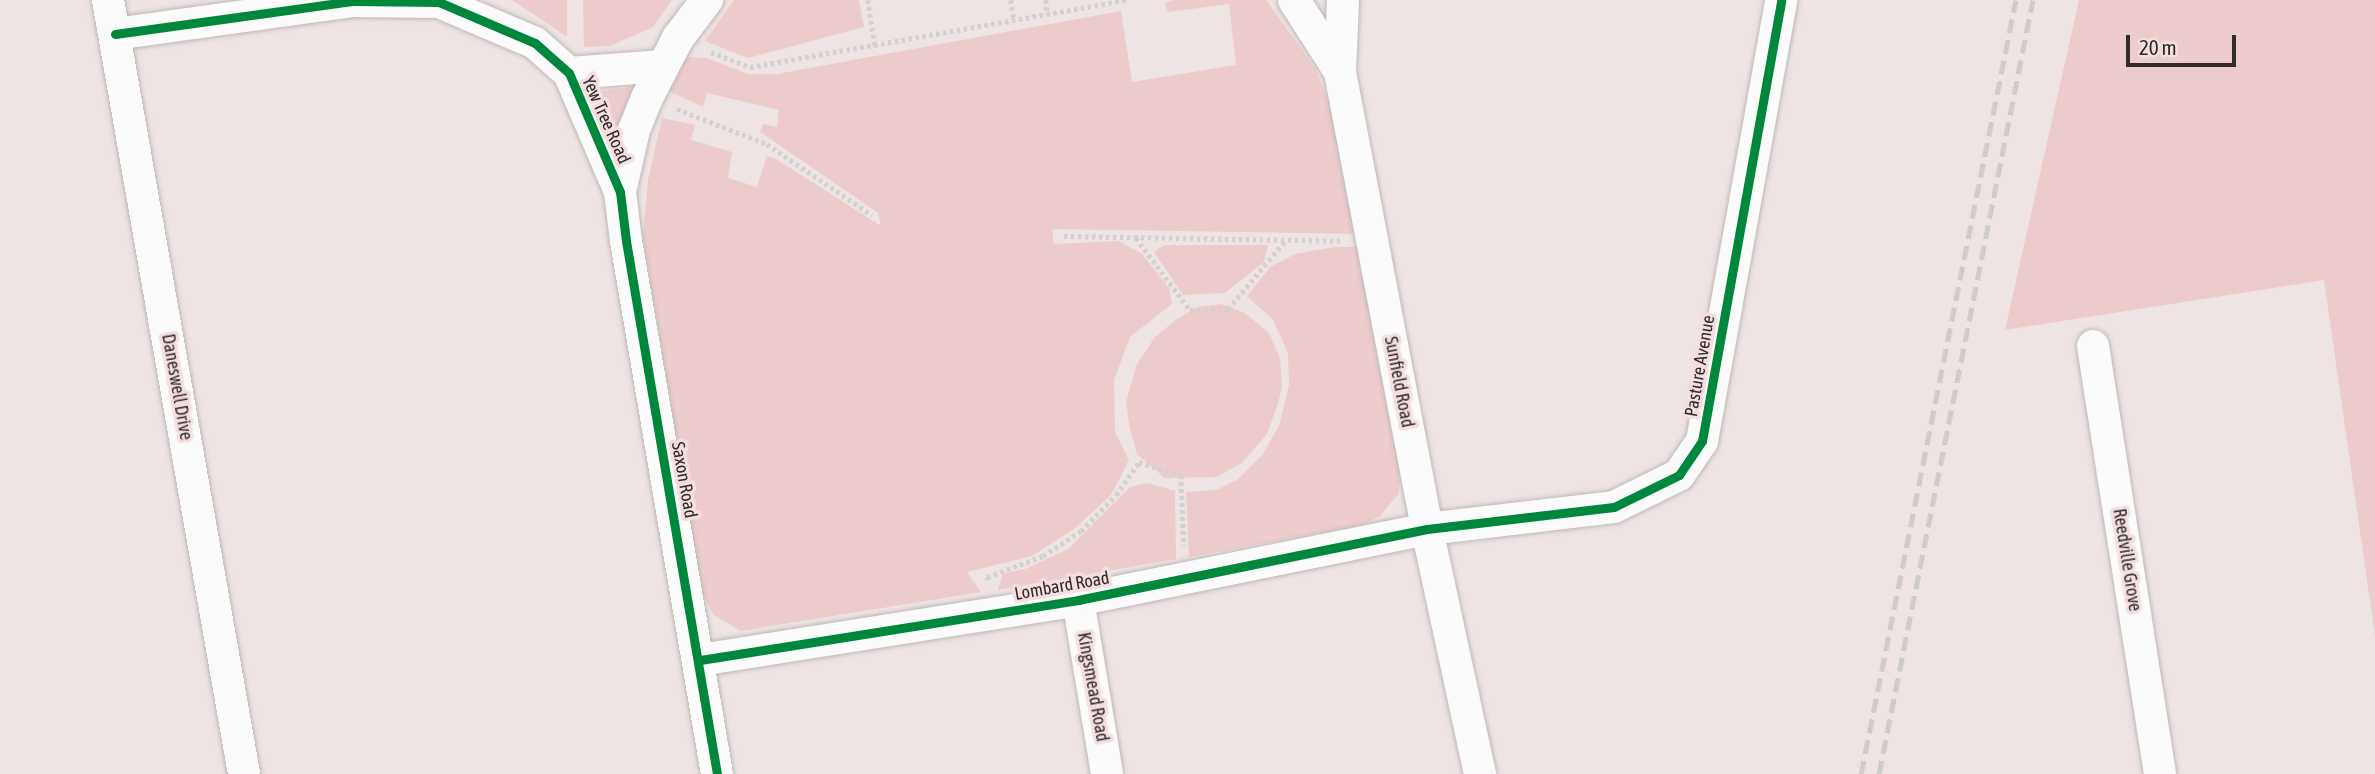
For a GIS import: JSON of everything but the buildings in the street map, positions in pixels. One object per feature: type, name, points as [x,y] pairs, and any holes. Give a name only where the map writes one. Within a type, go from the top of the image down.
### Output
[{"type":"street","name":"Daneswell Drive","points":[[108,0],[244,774]]},
{"type":"street","name":"Yew Tree Road","points":[[620,192],[634,130],[647,98],[671,52],[707,0]]},
{"type":"street","name":"Sunfield Road","points":[[1294,0],[1340,72],[1427,529],[1480,774]]},
{"type":"street","points":[[1340,72],[1343,0]]},
{"type":"street","name":"Pasture Avenue","points":[[1427,529],[1614,507],[1679,475],[1702,441],[1781,0]]},
{"type":"street","name":"Yew Tree Road","points":[[115,34],[354,2],[439,2],[535,43],[569,73],[620,192]]},
{"type":"street","name":"Yew Tree Road","points":[[569,73],[671,52]]},
{"type":"street","name":"Saxon Road","points":[[620,192],[628,254],[700,660],[717,774]]},
{"type":"street","name":"Reedville Grove","points":[[2093,346],[2160,774]]},
{"type":"street","name":"Lombard Road","points":[[700,660],[1078,600],[1427,529]]},
{"type":"street","name":"Kingsmead Road","points":[[1078,600],[1107,774]]},
{"type":"path","points":[[868,0],[875,45]]},
{"type":"path","points":[[1012,0],[1014,20]]},
{"type":"path","points":[[1046,0],[1047,14]]},
{"type":"path","points":[[671,52],[750,67],[1128,0]]},
{"type":"path","points":[[647,98],[767,144],[872,215]]},
{"type":"path","points":[[1064,236],[1372,241]]},
{"type":"path","points":[[1136,237],[1190,310],[1228,309],[1286,240]]},
{"type":"path","points":[[989,614],[988,577],[1043,556],[1081,531],[1116,495],[1139,462],[1181,475],[1185,578]]},
{"type":"shaded area","points":[[512,0],[567,0],[567,36],[566,36]]},
{"type":"shaded area","points":[[583,0],[672,0],[653,27],[610,46],[584,47]]},
{"type":"shaded area","points":[[734,0],[859,0],[864,27],[748,58],[705,41]]},
{"type":"shaded area","points":[[1174,0],[1266,0],[1315,68],[1337,120],[1358,234],[1052,229],[1054,244],[1118,241],[1141,253],[1169,288],[1172,304],[1130,337],[1114,380],[1115,432],[1129,460],[1111,495],[1074,529],[1032,556],[967,572],[981,592],[741,631],[714,615],[702,594],[643,237],[648,180],[662,118],[695,125],[691,140],[732,152],[728,178],[757,187],[767,156],[776,159],[881,226],[878,213],[760,132],[763,124],[777,127],[779,110],[707,93],[703,107],[669,91],[685,57],[707,58],[748,74],[777,74],[1121,11],[1132,82],[1236,65],[1229,4],[1168,12],[1165,3]]},
{"type":"shaded area","points":[[2079,0],[2375,0],[2375,636],[2324,280],[2005,330]]},
{"type":"shaded area","points":[[639,86],[622,145],[609,112],[595,92]]},
{"type":"shaded area","points":[[1164,245],[1268,245],[1264,262],[1225,293],[1183,295],[1154,252]]},
{"type":"shaded area","points":[[1334,247],[1360,247],[1400,470],[1399,493],[1380,516],[1363,525],[1189,557],[1186,492],[1216,490],[1237,480],[1262,455],[1279,426],[1289,385],[1288,353],[1273,320],[1247,296],[1270,267],[1295,254]]},
{"type":"shaded area","points":[[1221,304],[1245,313],[1269,333],[1280,358],[1282,386],[1278,404],[1267,434],[1242,463],[1216,477],[1165,478],[1137,454],[1129,424],[1126,402],[1137,364],[1155,337],[1177,319],[1197,307]]},
{"type":"shaded area","points":[[1147,483],[1175,491],[1176,559],[998,590],[1003,574],[1025,569],[1068,549],[1130,487]]},
{"type":"railway","points":[[1861,774],[2016,0]]},
{"type":"railway","points":[[1879,774],[2033,0]]},
{"type":"cycle path","points":[[700,660],[1078,600],[1427,529],[1614,507],[1679,475],[1702,441],[1781,0]]},
{"type":"cycle path","points":[[115,34],[354,1],[439,2],[535,43],[569,73],[620,192],[626,241],[717,774]]}]
